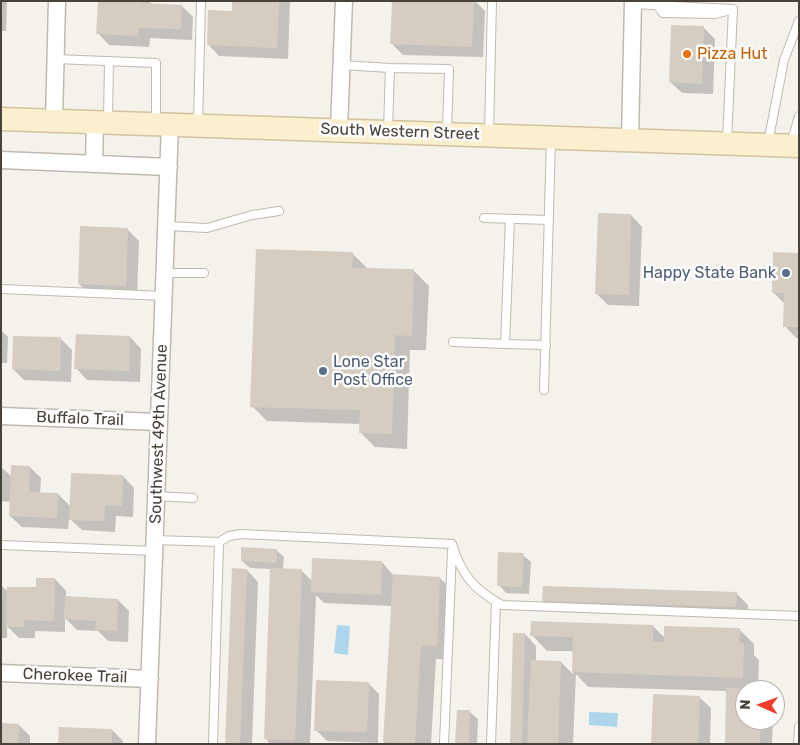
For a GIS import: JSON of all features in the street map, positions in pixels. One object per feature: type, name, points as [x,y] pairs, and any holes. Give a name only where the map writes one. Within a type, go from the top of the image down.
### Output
[{"type":"main road","name":"South Western Street","points":[[1,119],[795,146]]},
{"type":"street","points":[[54,120],[57,1]]},
{"type":"street","points":[[339,129],[344,1]]},
{"type":"street","points":[[630,140],[633,3]]},
{"type":"street","points":[[94,163],[101,122]]},
{"type":"street","name":"Southwest 49th Avenue","points":[[147,744],[169,167],[163,124]]},
{"type":"street","points":[[1,160],[169,167]]},
{"type":"street","name":"Buffalo Trail","points":[[1,416],[159,422]]},
{"type":"street","name":"Cherokee Trail","points":[[1,673],[150,679]]},
{"type":"lane","points":[[198,125],[201,1]]},
{"type":"lane","points":[[489,135],[492,1]]},
{"type":"lane","points":[[633,3],[733,8],[727,143]]},
{"type":"lane","points":[[767,145],[784,60],[799,21]]},
{"type":"lane","points":[[55,59],[156,63],[163,124]]},
{"type":"lane","points":[[101,122],[109,62]]},
{"type":"lane","points":[[342,65],[449,69],[447,134]]},
{"type":"lane","points":[[388,131],[390,68]]},
{"type":"lane","points":[[795,146],[799,116]]},
{"type":"lane","points":[[544,390],[552,137]]},
{"type":"lane","points":[[167,226],[207,228],[279,211]]},
{"type":"lane","points":[[484,218],[549,220]]},
{"type":"lane","points":[[505,344],[510,219]]},
{"type":"lane","points":[[165,272],[204,273]]},
{"type":"lane","points":[[1,289],[164,296]]},
{"type":"lane","points":[[453,342],[546,346]]},
{"type":"lane","points":[[156,496],[193,498]]},
{"type":"lane","points":[[1,545],[154,546],[219,542],[229,536],[241,534],[452,544]]},
{"type":"lane","points":[[213,744],[219,542]]},
{"type":"lane","points":[[452,544],[457,562],[466,576],[484,595],[502,605],[799,616]]},
{"type":"lane","points":[[444,744],[452,544]]},
{"type":"lane","points":[[491,744],[496,602]]},
{"type":"lane","points":[[798,744],[799,727]]},
{"type":"water","points":[[337,625],[350,626],[348,655],[334,653]]},
{"type":"water","points":[[589,712],[618,713],[617,727],[589,725]]},
{"type":"building","points":[[98,1],[140,1],[140,3],[182,5],[181,29],[139,28],[138,36],[96,34]]},
{"type":"building","points":[[232,1],[279,1],[277,48],[207,45],[208,10],[232,11]]},
{"type":"building","points":[[392,1],[474,1],[472,47],[390,44]]},
{"type":"building","name":"Pizza Hut","points":[[671,25],[704,26],[702,84],[669,82]]},
{"type":"building","points":[[598,213],[631,214],[629,295],[595,294]]},
{"type":"building","points":[[80,226],[128,228],[126,286],[78,284]]},
{"type":"building","name":"Lone Star Post Office","points":[[256,249],[353,252],[352,268],[414,269],[412,336],[395,335],[392,434],[359,433],[360,410],[250,407]]},
{"type":"building","name":"Happy State Bank","points":[[773,252],[799,253],[799,327],[783,327],[784,293],[772,293]]},
{"type":"building","points":[[76,334],[130,336],[129,371],[74,369]]},
{"type":"building","points":[[13,336],[61,337],[60,371],[12,369]]},
{"type":"building","points":[[11,465],[30,466],[29,492],[58,493],[57,518],[9,516]]},
{"type":"building","points":[[71,473],[123,475],[122,506],[105,505],[104,521],[69,520]]},
{"type":"building","points":[[241,547],[277,549],[276,563],[241,561]]},
{"type":"building","points":[[498,552],[524,553],[522,587],[497,586]]},
{"type":"building","points":[[312,558],[382,561],[381,595],[311,592]]},
{"type":"building","points":[[232,568],[247,569],[240,744],[225,744]]},
{"type":"building","points":[[270,568],[302,569],[295,740],[264,739]]},
{"type":"building","points":[[393,574],[440,577],[437,646],[421,645],[415,744],[383,742]]},
{"type":"building","points":[[36,578],[55,578],[54,621],[24,620],[24,627],[6,627],[7,587],[36,587]]},
{"type":"building","points":[[543,586],[737,592],[736,607],[542,601]]},
{"type":"building","points":[[65,596],[118,599],[117,631],[95,630],[96,621],[64,619]]},
{"type":"building","points":[[531,621],[653,625],[653,642],[664,642],[664,626],[740,628],[739,643],[744,643],[743,678],[572,672],[573,637],[530,636]]},
{"type":"building","points":[[513,633],[525,633],[522,744],[510,744]]},
{"type":"building","points":[[531,660],[561,661],[558,744],[527,744]]},
{"type":"building","points":[[316,680],[369,682],[367,732],[314,731]]},
{"type":"building","points":[[726,688],[735,688],[735,730],[761,730],[760,744],[725,744]]},
{"type":"building","points":[[653,694],[700,696],[698,744],[651,744]]},
{"type":"building","points":[[457,710],[470,710],[469,744],[455,744]]},
{"type":"building","points":[[1,723],[19,724],[18,744],[1,744]]},
{"type":"building","points":[[59,727],[112,729],[112,744],[58,744]]},
{"type":"place","name":"Pizza Hut","points":[[687,54]]},
{"type":"place","name":"Happy State Bank","points":[[786,273]]},
{"type":"place","name":"Lone Star Post Office","points":[[323,371]]}]
